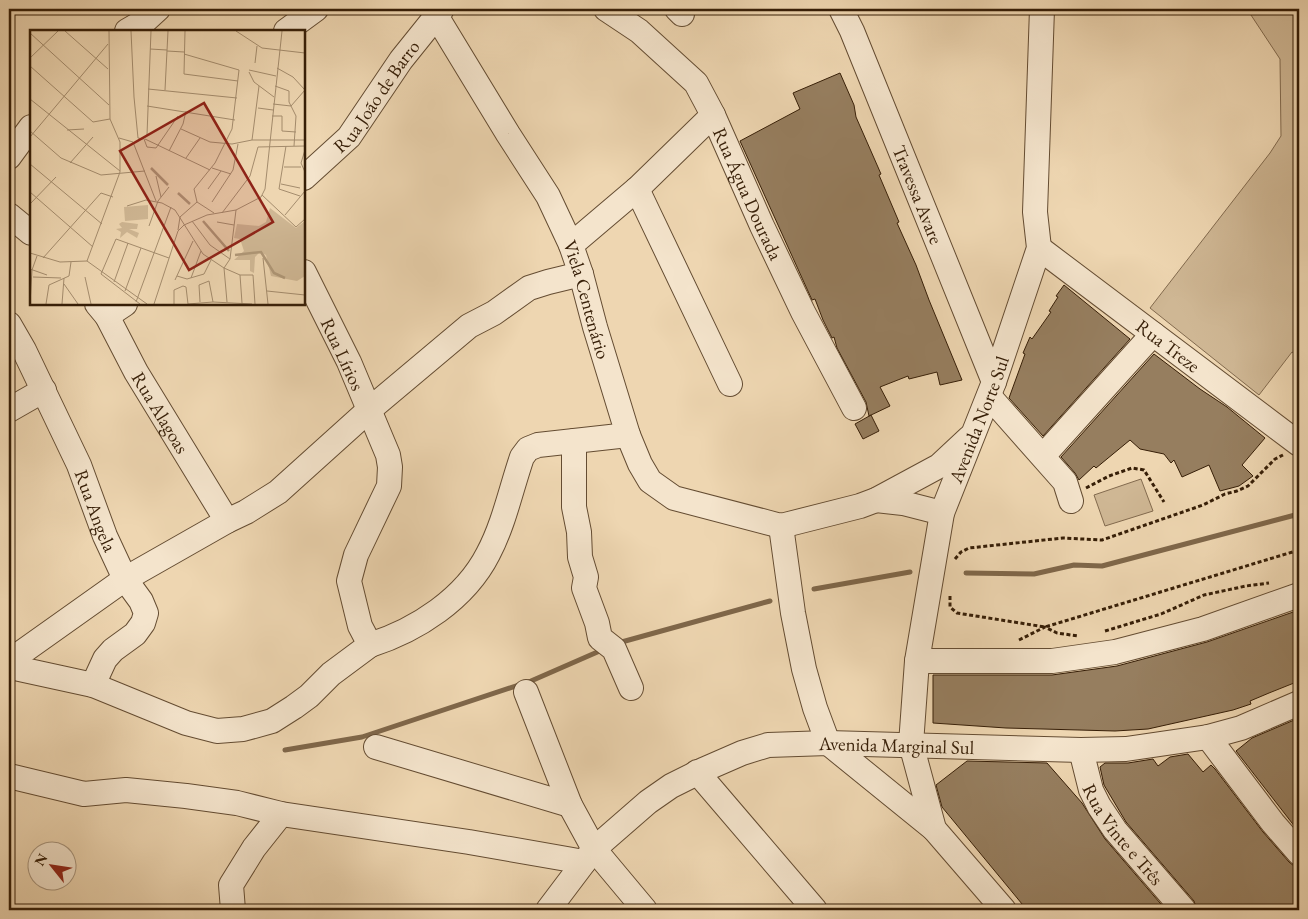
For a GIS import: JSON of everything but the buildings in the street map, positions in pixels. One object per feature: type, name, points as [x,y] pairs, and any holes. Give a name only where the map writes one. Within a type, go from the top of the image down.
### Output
[{"type":"street","points":[[129,30],[146,20],[158,9]]},
{"type":"street","points":[[287,30],[316,9]]},
{"type":"street","name":"Rua Água Dourada","points":[[606,9],[639,31],[696,83],[713,115],[762,226],[854,408]]},
{"type":"street","name":"Travessa Avare","points":[[841,9],[852,31],[992,389],[1065,482],[1071,501]]},
{"type":"street","name":"Avenida Norte Sul","points":[[934,829],[911,744],[916,661],[942,513],[992,389],[1039,248],[1035,212],[1042,9]]},
{"type":"street","name":"Rua João de Barro","points":[[305,177],[349,137],[437,11]]},
{"type":"street","name":"Viela Centenário","points":[[437,11],[508,134],[548,196],[571,245],[628,435],[640,464],[650,481],[674,498],[781,526]]},
{"type":"street","points":[[571,245],[637,189],[713,115]]},
{"type":"street","points":[[9,157],[30,129]]},
{"type":"street","points":[[637,189],[730,384]]},
{"type":"street","points":[[9,215],[30,232]]},
{"type":"street","name":"Rua Treze","points":[[1039,248],[1153,334],[1294,452]]},
{"type":"street","name":"Rua Lírios","points":[[305,274],[349,362],[388,455],[390,466],[389,486],[356,555],[350,581],[360,626],[370,645]]},
{"type":"street","points":[[13,661],[125,579],[246,512],[278,492],[369,410],[478,320],[494,313],[529,288],[581,274]]},
{"type":"street","name":"Rua Alagoas","points":[[110,308],[136,372],[228,521]]},
{"type":"street","name":"Rua Angela","points":[[9,324],[44,390],[79,465],[105,536],[125,579],[144,607],[145,619],[135,634],[113,650],[105,659],[93,685]]},
{"type":"street","points":[[1043,456],[1153,334]]},
{"type":"street","points":[[9,410],[44,390]]},
{"type":"street","points":[[828,743],[815,708],[804,669],[793,613],[781,526],[860,506],[876,500],[939,466],[974,433]]},
{"type":"street","points":[[13,661],[93,685],[134,704],[186,723],[217,731],[243,729],[272,721],[310,696],[331,674],[370,645],[413,627],[445,605],[472,579],[488,555],[501,525],[522,457],[528,449],[538,445],[628,435]]},
{"type":"street","points":[[574,441],[574,507],[579,532],[580,557],[586,577],[584,588],[600,638],[614,649],[631,688]]},
{"type":"street","points":[[876,500],[903,503],[942,513]]},
{"type":"street","points":[[916,661],[1052,661],[1114,652],[1203,629],[1299,595]]},
{"type":"street","points":[[526,692],[589,856],[645,910]]},
{"type":"street","name":"Avenida Marginal Sul","points":[[548,910],[589,856],[648,802],[671,786],[697,772],[742,753],[768,745],[828,743],[1081,750],[1126,749],[1208,737],[1241,728],[1299,703]]},
{"type":"street","points":[[1208,737],[1273,823],[1299,853]]},
{"type":"street","name":"Avenida Norte Sul","points":[[828,743],[934,829],[1004,910]]},
{"type":"street","points":[[376,747],[570,805]]},
{"type":"street","name":"Rua Vinte e Três","points":[[1081,750],[1091,790],[1099,806],[1116,830],[1184,910]]},
{"type":"street","points":[[697,772],[815,910]]},
{"type":"street","points":[[9,776],[84,794],[126,790],[186,796],[237,803],[281,814],[469,842],[589,856]]},
{"type":"street","points":[[233,910],[231,885],[254,848],[281,814]]},
{"type":"path","points":[[954,564],[956,557],[969,548],[1063,538],[1102,540],[1203,505],[1225,494],[1248,486],[1275,459],[1294,452]]},
{"type":"path","points":[[1071,501],[1088,487],[1109,476],[1132,468],[1144,470],[1164,502]]},
{"type":"path","points":[[1010,644],[1046,627],[1299,550]]},
{"type":"path","points":[[1096,634],[1161,614],[1204,595],[1272,582]]},
{"type":"path","points":[[949,588],[950,607],[957,613],[1046,627],[1057,633],[1087,637]]},
{"type":"shaded area","points":[[1247,9],[1299,9],[1299,356],[1292,352],[1259,395],[1150,308],[1270,153],[1281,136],[1280,59]]},
{"type":"shaded area","points":[[1141,479],[1153,511],[1105,526],[1094,495]]},
{"type":"waterway","points":[[966,573],[1034,574],[1074,565],[1102,566],[1299,514]]},
{"type":"waterway","points":[[814,589],[910,572]]},
{"type":"waterway","points":[[618,643],[770,601]]},
{"type":"waterway","points":[[285,750],[362,737],[531,681],[602,650]]}]
